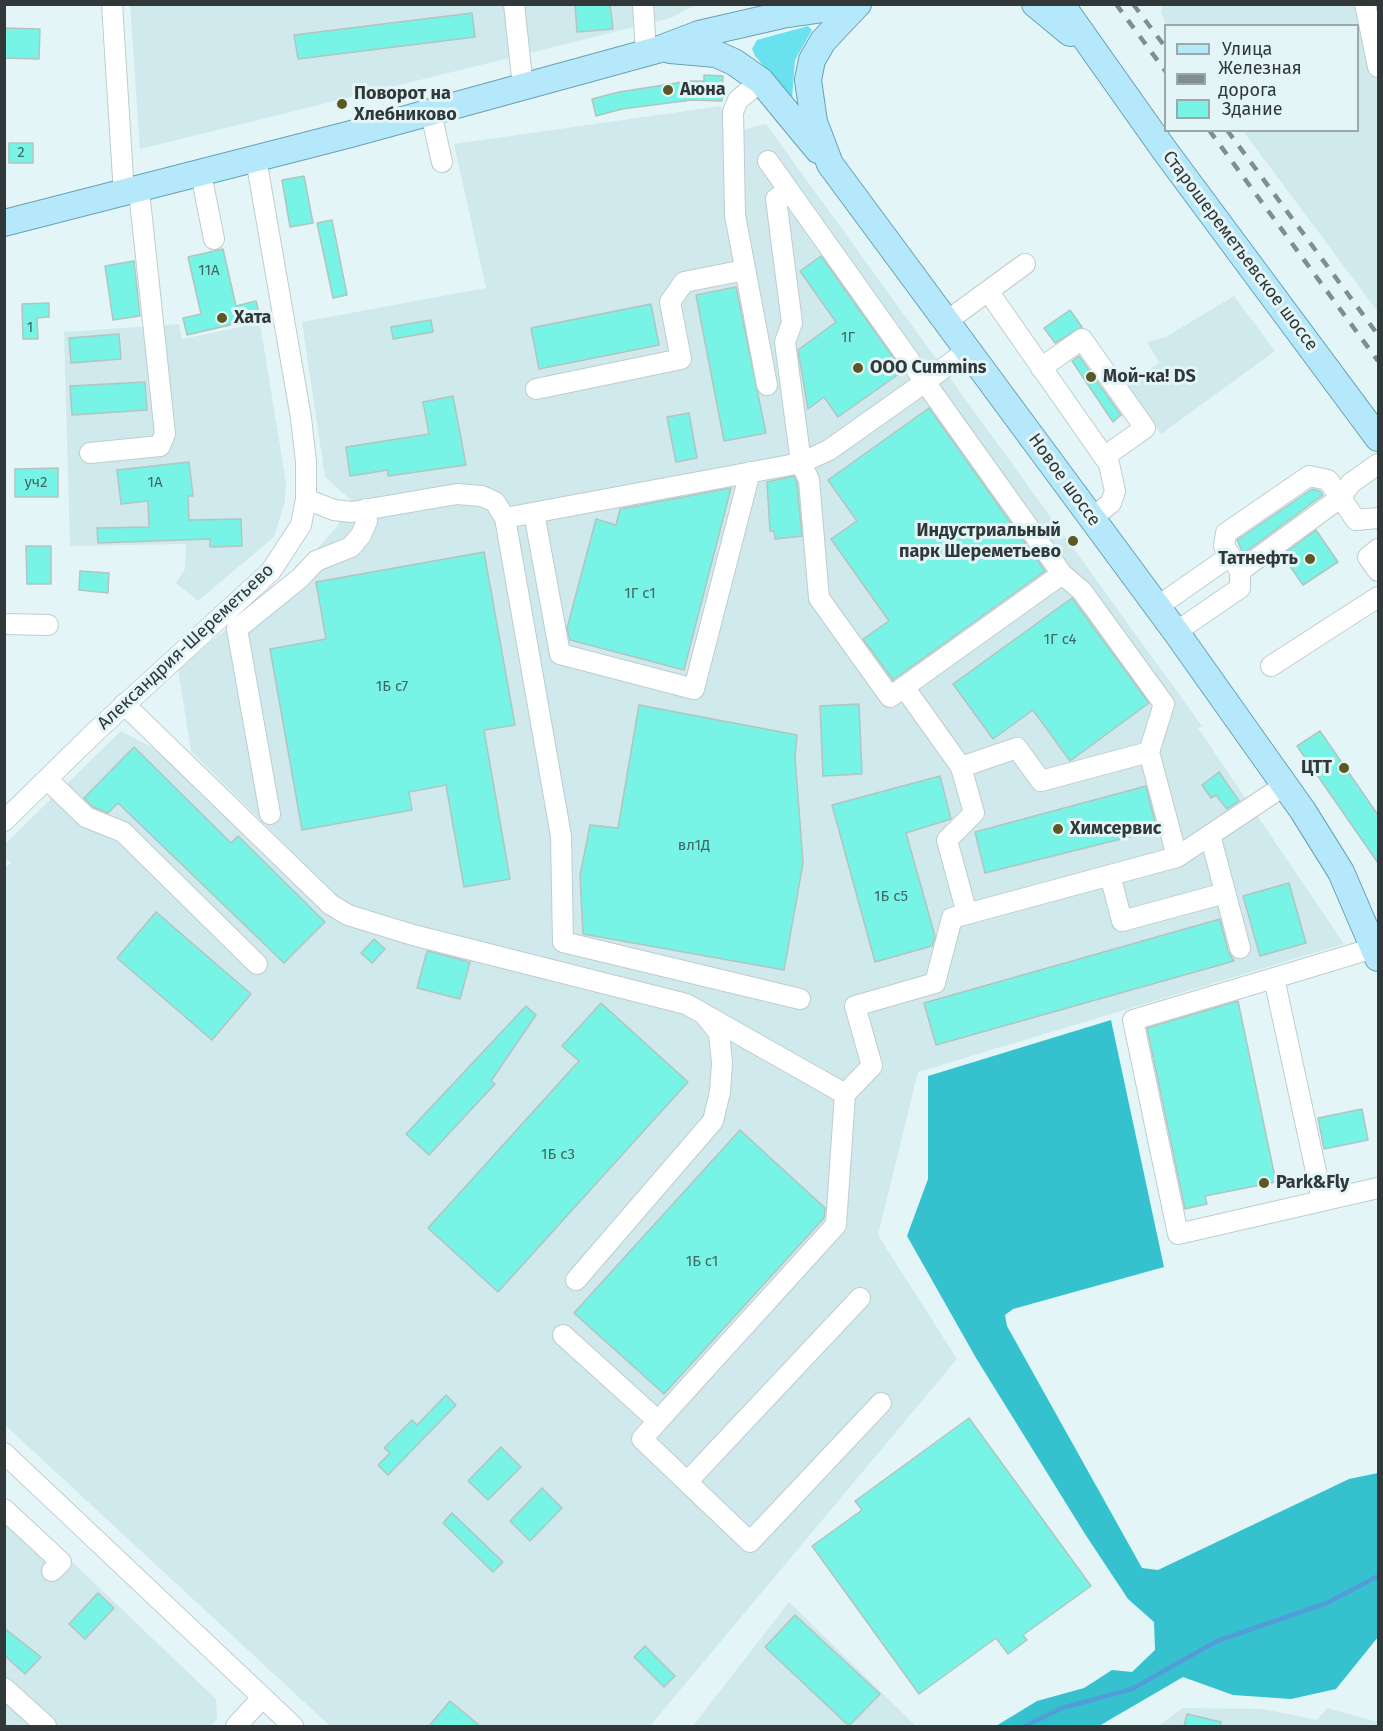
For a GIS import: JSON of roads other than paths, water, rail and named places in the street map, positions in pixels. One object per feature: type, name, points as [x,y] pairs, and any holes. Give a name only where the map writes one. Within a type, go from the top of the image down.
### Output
[{"type":"main road","points":[[4,223],[132,192],[431,112],[651,52],[699,34],[789,10],[858,4]]},
{"type":"main road","name":"Новое шоссе","points":[[858,4],[823,41],[812,60],[808,80],[814,122],[830,164],[1176,632],[1285,785],[1341,872],[1376,953]]},
{"type":"main road","points":[[1035,4],[1102,61]]},
{"type":"main road","name":"Старошереметьевское шоссе","points":[[1061,4],[1166,151],[1378,438]]},
{"type":"main road","points":[[651,52],[694,50],[716,54],[734,62],[761,81],[830,164]]},
{"type":"street","points":[[90,453],[160,446],[165,434],[132,192],[112,4]]},
{"type":"street","points":[[514,4],[523,87]]},
{"type":"street","points":[[643,4],[651,52]]},
{"type":"street","points":[[1365,4],[1378,67]]},
{"type":"street","points":[[761,81],[738,99],[733,112],[735,215],[766,385]]},
{"type":"street","points":[[431,112],[442,162]]},
{"type":"street","name":"Александрия-Шереметьево","points":[[4,821],[124,704],[271,570],[301,525],[306,499],[306,462],[302,418],[256,159]]},
{"type":"street","points":[[768,161],[1062,574],[1082,591],[1164,704],[1149,752],[1177,857]]},
{"type":"street","points":[[201,174],[214,239]]},
{"type":"street","points":[[788,190],[776,199],[792,323],[785,342],[801,463],[809,480],[819,598],[890,698],[1062,574]]},
{"type":"street","points":[[947,321],[1025,264]]},
{"type":"street","points":[[536,389],[681,359],[670,302],[684,282],[745,270]]},
{"type":"street","points":[[988,291],[1104,457],[1114,478],[1115,491],[1111,503],[1092,518]]},
{"type":"street","points":[[1041,368],[1082,339],[1145,428],[1104,457]]},
{"type":"street","points":[[505,518],[801,463],[829,450],[968,350]]},
{"type":"street","points":[[1157,607],[1235,564],[1340,498],[1351,483],[1378,464]]},
{"type":"street","points":[[534,513],[560,654],[694,689],[750,472]]},
{"type":"street","points":[[1176,632],[1240,588],[1235,564],[1224,546],[1226,533],[1309,476],[1328,480],[1356,520],[1378,518]]},
{"type":"street","points":[[306,499],[334,510],[366,509],[457,494],[482,496],[495,502],[505,518],[561,836],[563,942],[800,999]]},
{"type":"street","points":[[270,814],[237,629],[300,578],[316,561],[351,547],[361,535],[367,521],[366,509]]},
{"type":"street","points":[[1378,549],[1368,557],[1378,571]]},
{"type":"street","points":[[1271,666],[1378,597]]},
{"type":"street","points":[[4,624],[48,625]]},
{"type":"street","points":[[904,687],[961,767],[974,813],[947,840],[967,914]]},
{"type":"street","points":[[124,704],[330,904],[348,915],[413,935],[686,1004],[845,1094]]},
{"type":"street","points":[[961,767],[1017,748],[1041,781],[1149,752]]},
{"type":"street","points":[[47,779],[86,817],[123,832],[257,964]]},
{"type":"street","points":[[881,1403],[750,1542],[642,1439],[836,1225],[845,1094],[872,1066],[855,1006],[935,983],[952,918],[1177,857],[1285,785]]},
{"type":"street","points":[[1210,835],[1240,948]]},
{"type":"street","points":[[1110,875],[1122,921],[1225,893]]},
{"type":"street","points":[[1376,953],[1274,978],[1133,1020],[1178,1234],[1322,1199],[1378,1188]]},
{"type":"street","points":[[1274,978],[1322,1199]]},
{"type":"street","points":[[576,1280],[713,1120],[720,1092],[722,1046],[719,1033],[704,1014]]},
{"type":"street","points":[[687,1482],[860,1298]]},
{"type":"street","points":[[563,1335],[658,1421]]},
{"type":"street","points":[[4,1453],[293,1726]]},
{"type":"street","points":[[4,1509],[61,1562],[52,1571]]},
{"type":"street","points":[[4,1688],[46,1726]]},
{"type":"street","points":[[236,1726],[262,1698]]},
{"type":"waterway","points":[[1025,1726],[1062,1708],[1132,1689],[1217,1641],[1327,1603],[1378,1576]]},
{"type":"railway","points":[[1116,4],[1164,69]]},
{"type":"railway","points":[[1133,4],[1164,45]]},
{"type":"railway","points":[[1210,132],[1378,361]]},
{"type":"railway","points":[[1228,132],[1378,335]]},
{"type":"place","name":"Аюна","points":[[668,90]]},
{"type":"place","name":"Поворот на Хлебниково","points":[[342,104]]},
{"type":"place","name":"Хата","points":[[222,318]]},
{"type":"place","name":"OOO Cummins","points":[[858,368]]},
{"type":"place","name":"Мой-ка! DS","points":[[1091,377]]},
{"type":"place","name":"Индустриальный парк Шереметьево","points":[[1073,541]]},
{"type":"place","name":"Татнефть","points":[[1310,559]]},
{"type":"place","name":"ЦТТ","points":[[1344,768]]},
{"type":"place","name":"Химсервис","points":[[1058,829]]},
{"type":"place","name":"Park&Fly","points":[[1264,1183]]}]
